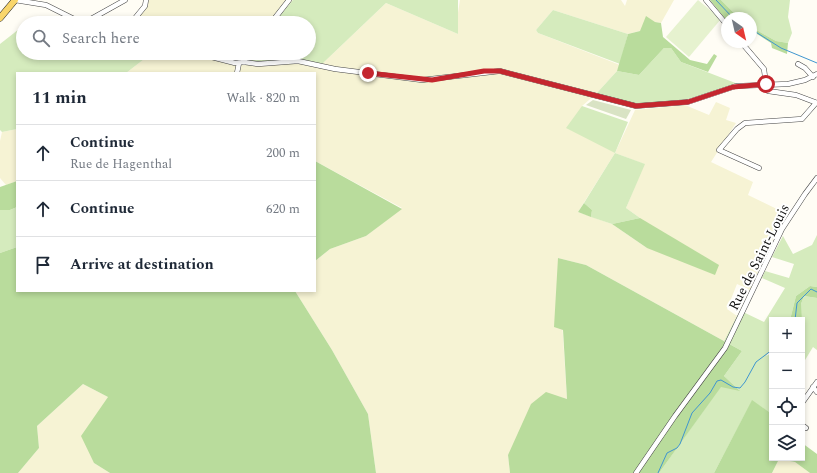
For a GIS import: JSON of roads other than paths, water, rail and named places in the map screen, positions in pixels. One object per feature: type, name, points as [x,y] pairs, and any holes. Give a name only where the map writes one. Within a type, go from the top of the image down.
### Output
[{"type":"main road","points":[[0,18],[15,0]]},
{"type":"street","points":[[15,0],[48,6],[70,16]]},
{"type":"street","points":[[94,16],[125,0]]},
{"type":"street","points":[[139,16],[146,4],[146,0]]},
{"type":"street","points":[[276,16],[289,0]]},
{"type":"street","points":[[706,0],[721,18]]},
{"type":"street","points":[[746,48],[764,69],[764,89],[768,91],[796,95],[817,103],[802,119],[745,123],[737,129],[719,150],[760,168]]},
{"type":"street","points":[[226,60],[239,63],[244,62],[258,64],[298,61],[335,69],[426,80],[495,70],[630,105],[693,101],[733,87],[788,84],[815,75]]},
{"type":"street","points":[[237,72],[239,63]]},
{"type":"street","points":[[798,64],[815,75]]},
{"type":"street","name":"Rue de Saint-Louis","points":[[636,473],[675,416],[725,348],[783,227],[817,178]]},
{"type":"street","points":[[805,399],[817,382]]},
{"type":"street","points":[[814,387],[817,392]]},
{"type":"waterway","points":[[716,0],[727,12]]},
{"type":"waterway","points":[[757,33],[781,48],[817,63]]},
{"type":"waterway","points":[[795,317],[797,303],[811,289],[817,292]]},
{"type":"waterway","points":[[658,473],[667,453],[677,448],[680,444],[692,413],[710,393],[717,381],[721,380],[733,387],[740,388],[756,362],[769,352]]}]
